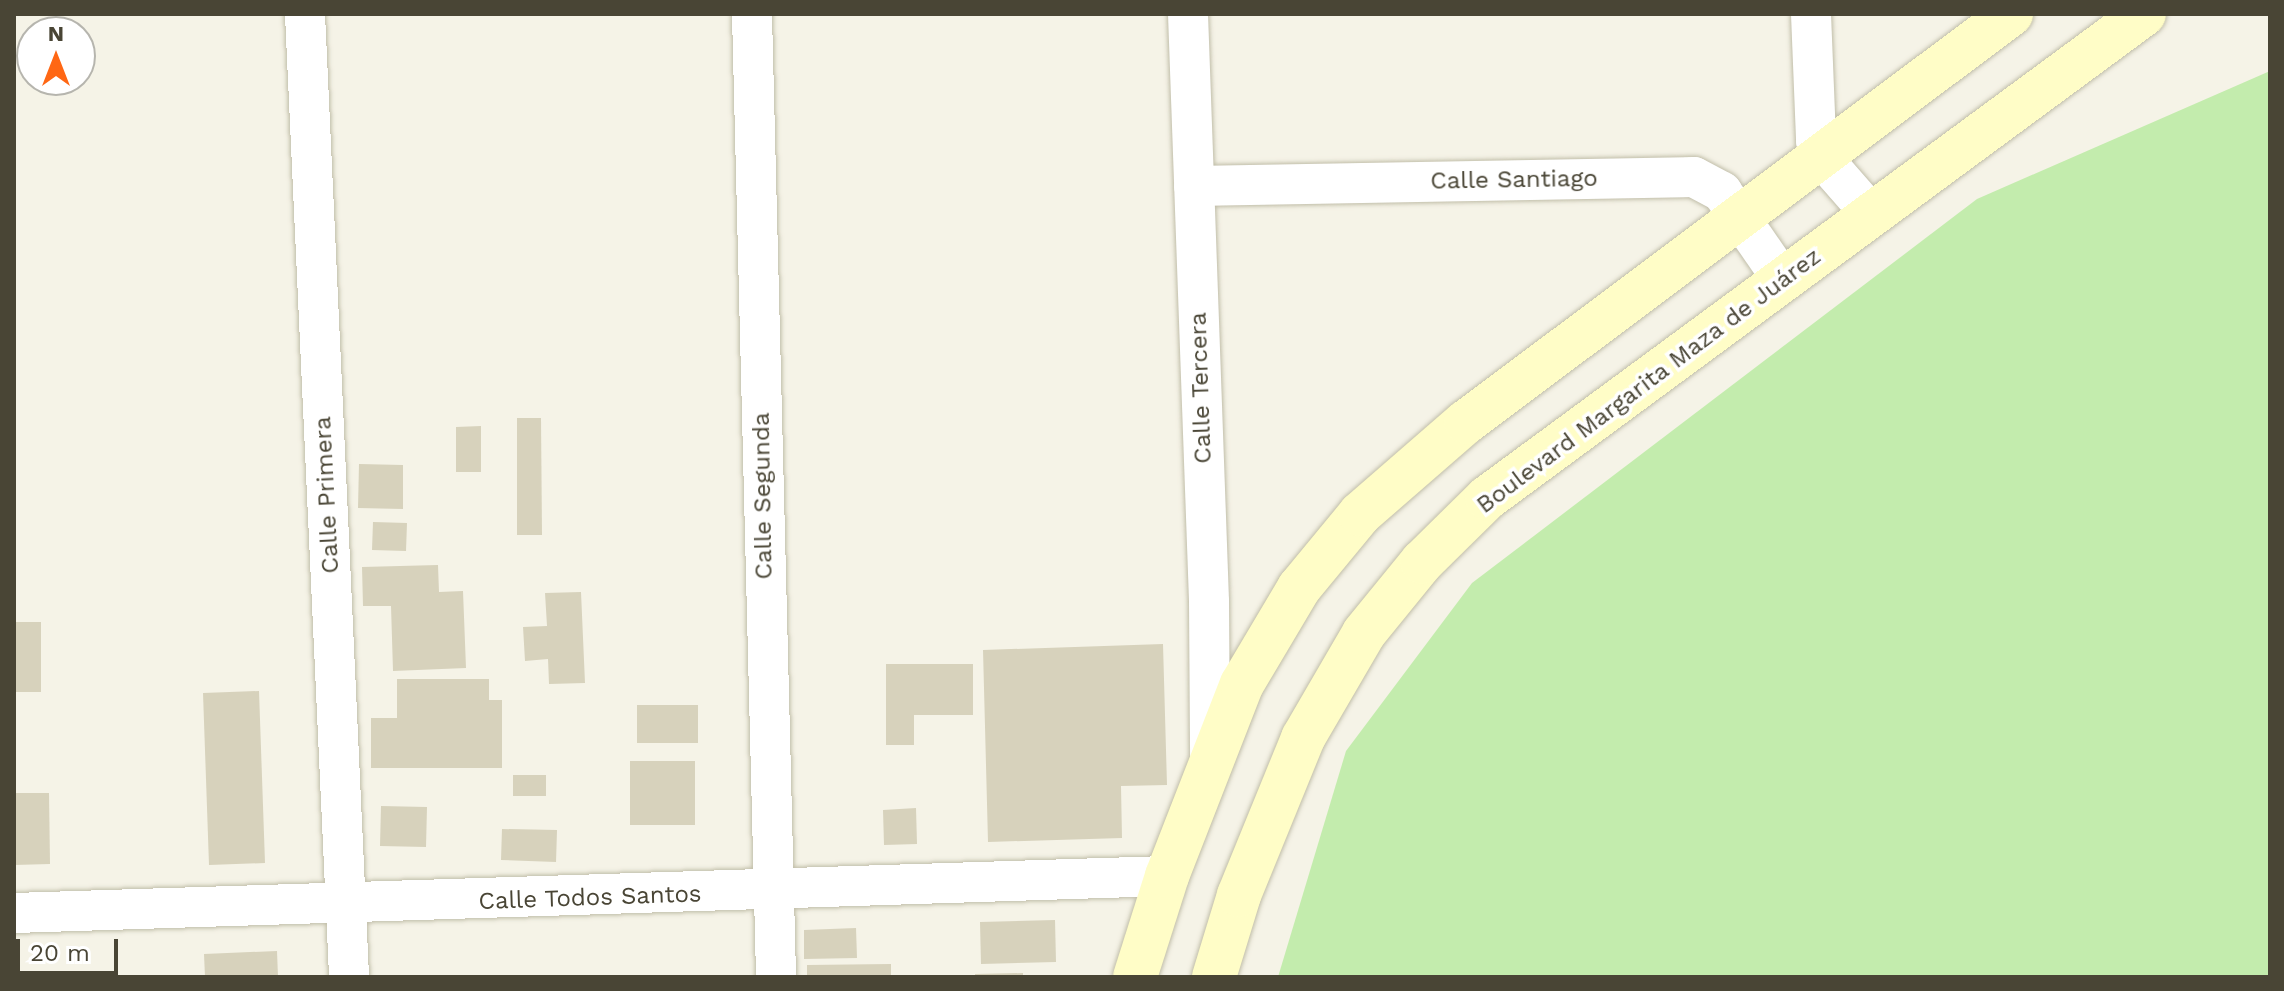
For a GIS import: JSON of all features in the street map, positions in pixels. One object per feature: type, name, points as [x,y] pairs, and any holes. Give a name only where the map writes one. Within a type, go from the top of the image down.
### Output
[{"type":"main road","points":[[1135,977],[1167,876],[1242,684],[1299,588],[1360,514],[1466,422],[1823,159],[2011,14]]},
{"type":"main road","name":"Boulevard Margarita Maza de Juárez","points":[[1214,977],[1239,895],[1303,738],[1364,633],[1422,562],[1487,498],[2144,14]]},
{"type":"street","name":"Calle Primera","points":[[305,14],[349,977]]},
{"type":"street","name":"Calle Segunda","points":[[752,14],[776,977]]},
{"type":"street","name":"Calle Tercera","points":[[1188,14],[1210,762]]},
{"type":"street","points":[[1811,14],[1813,125],[1823,159],[1872,215]]},
{"type":"street","name":"Calle Santiago","points":[[1194,186],[1694,177],[1722,192],[1783,280]]},
{"type":"street","name":"Calle Todos Santos","points":[[14,913],[346,906],[1167,876]]},
{"type":"green space","points":[[2270,71],[2270,977],[1278,977],[1346,751],[1472,583],[1977,199]]},
{"type":"building","points":[[517,418],[541,418],[542,535],[517,535]]},
{"type":"building","points":[[481,426],[481,472],[456,472],[456,427]]},
{"type":"building","points":[[359,464],[403,465],[403,509],[358,508]]},
{"type":"building","points":[[373,522],[407,523],[406,551],[372,550]]},
{"type":"building","points":[[438,565],[439,592],[463,591],[466,668],[393,671],[391,606],[363,606],[362,567]]},
{"type":"building","points":[[581,592],[585,683],[549,684],[548,659],[525,661],[523,627],[547,626],[545,593]]},
{"type":"building","points":[[14,622],[41,622],[41,692],[14,692]]},
{"type":"building","points":[[1163,644],[1167,785],[1121,786],[1122,838],[988,842],[983,650]]},
{"type":"building","points":[[886,664],[973,664],[973,715],[914,715],[914,745],[886,745]]},
{"type":"building","points":[[397,679],[489,679],[489,700],[502,700],[502,768],[371,768],[371,718],[397,718]]},
{"type":"building","points":[[259,691],[265,863],[209,865],[203,693]]},
{"type":"building","points":[[637,705],[698,705],[698,743],[637,743]]},
{"type":"building","points":[[630,761],[695,761],[695,825],[630,825]]},
{"type":"building","points":[[513,775],[546,775],[546,796],[513,796]]},
{"type":"building","points":[[14,793],[49,793],[50,864],[14,865]]},
{"type":"building","points":[[381,806],[427,807],[426,847],[380,846]]},
{"type":"building","points":[[916,808],[917,844],[884,845],[883,810]]},
{"type":"building","points":[[502,829],[557,830],[556,862],[501,860]]},
{"type":"building","points":[[1055,920],[1056,962],[981,964],[980,922]]},
{"type":"building","points":[[856,928],[857,958],[804,959],[804,930]]},
{"type":"building","points":[[277,951],[278,977],[205,977],[204,954]]},
{"type":"building","points":[[891,964],[891,977],[807,977],[807,965]]},
{"type":"building","points":[[1023,973],[1023,977],[975,977],[975,974]]}]
